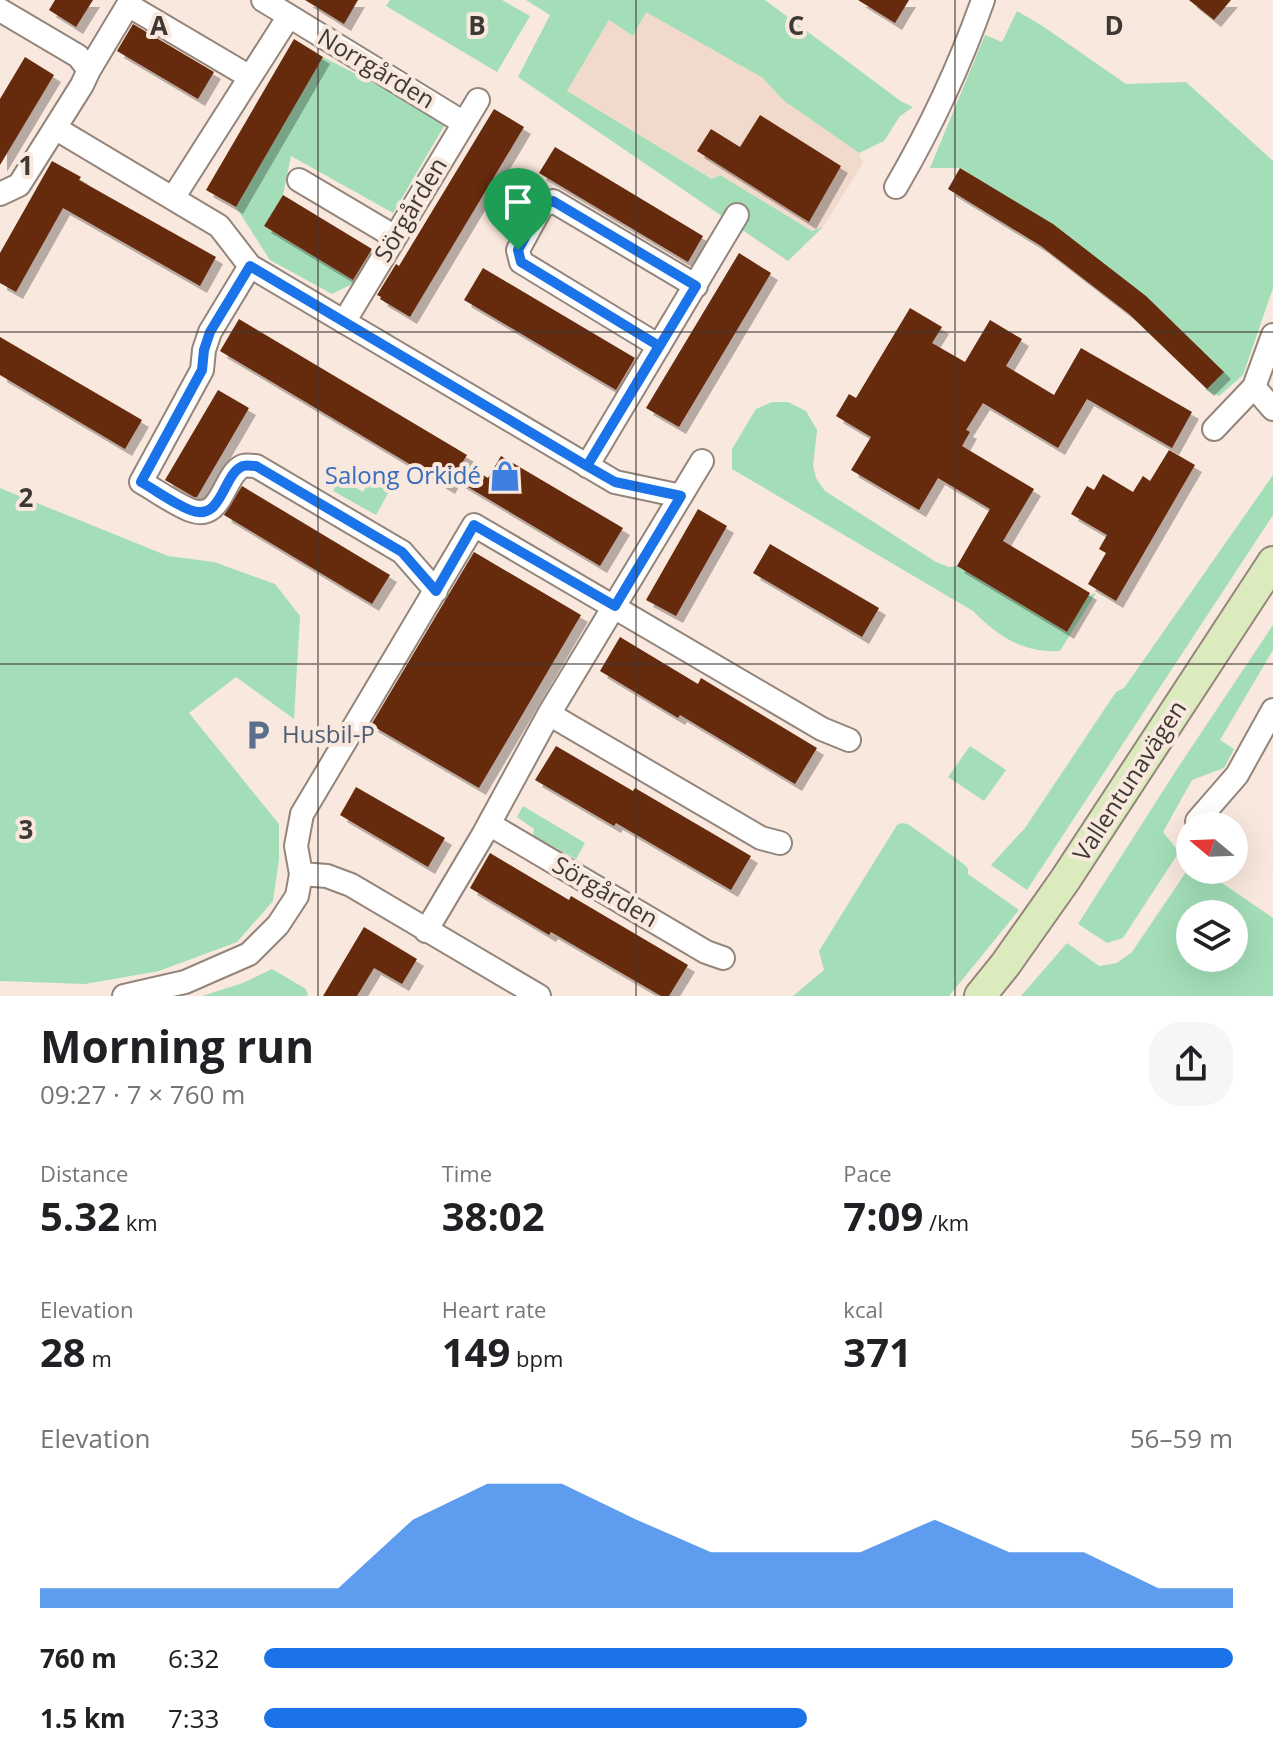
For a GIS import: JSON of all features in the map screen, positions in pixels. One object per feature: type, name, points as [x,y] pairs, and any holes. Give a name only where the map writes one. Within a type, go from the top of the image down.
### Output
[{"type":"main road","name":"Vallentunavägen","points":[[980,996],[1065,880],[1273,562]]},
{"type":"street","name":"Norrgården","points":[[263,0],[464,123]]},
{"type":"street","points":[[896,187],[926,135],[966,49],[983,0]]},
{"type":"street","points":[[10,190],[55,128],[129,2],[250,77]]},
{"type":"street","points":[[0,10],[78,56],[89,70]]},
{"type":"street","points":[[173,198],[289,16]]},
{"type":"street","name":"Sörgården","points":[[344,322],[478,100]]},
{"type":"street","points":[[55,128],[219,226],[250,266],[587,466],[615,482],[681,496]]},
{"type":"street","points":[[299,180],[395,237]]},
{"type":"street","points":[[659,346],[521,262],[518,250],[542,206],[553,201],[696,286]]},
{"type":"street","points":[[587,466],[737,215]]},
{"type":"street","points":[[250,266],[210,332],[202,370],[141,482],[192,511],[203,512],[214,507],[236,472],[243,466],[256,466],[402,552],[436,591]]},
{"type":"street","points":[[1214,429],[1254,387],[1273,335]]},
{"type":"street","points":[[1254,387],[1273,409]]},
{"type":"street","points":[[426,931],[549,714],[702,461]]},
{"type":"street","points":[[124,996],[185,982],[249,954],[278,925],[297,896],[301,874],[296,846],[302,814],[474,525],[822,729],[849,740]]},
{"type":"street","points":[[1205,812],[1237,775],[1273,710]]},
{"type":"street","points":[[549,714],[761,838],[780,843]]},
{"type":"street","name":"Sörgården","points":[[489,824],[706,952],[723,958]]},
{"type":"street","points":[[301,874],[327,876],[351,885],[539,996]]},
{"type":"shaded area","points":[[620,0],[626,0],[763,78],[783,100],[859,153],[863,163],[823,227],[816,233],[720,175],[713,179],[567,91]]},
{"type":"green space","points":[[390,0],[502,0],[530,16],[497,72],[386,6]]},
{"type":"green space","points":[[526,0],[765,0],[913,107],[900,116],[884,141],[859,153],[783,100],[763,78],[646,12],[633,36],[609,20],[567,91],[712,179],[720,175],[812,231],[823,227],[788,261],[518,77],[550,15]]},
{"type":"green space","points":[[1017,11],[1126,84],[1186,82],[1273,161],[1273,288],[1243,375],[1219,396],[1205,390],[1223,371],[1147,297],[961,168],[930,168],[985,35],[1002,42]]},
{"type":"green space","points":[[323,57],[447,121],[393,213],[291,156],[283,195],[264,226],[356,282],[332,294],[270,260],[236,207]]},
{"type":"green space","points":[[772,402],[788,402],[806,411],[817,430],[813,466],[816,478],[825,491],[936,562],[949,567],[957,566],[1067,632],[1088,596],[1096,593],[1060,651],[1034,649],[1012,641],[973,611],[732,469],[732,449],[756,409]]},
{"type":"green space","points":[[1273,475],[1273,515],[1027,890],[991,865],[1025,828],[1116,692],[1124,688]]},
{"type":"green space","points":[[340,478],[363,492],[370,479],[390,490],[376,515],[333,491]]},
{"type":"green space","points":[[0,488],[168,556],[214,562],[275,584],[300,616],[294,719],[236,677],[189,713],[279,824],[279,859],[273,901],[237,942],[159,971],[85,984],[0,981]]},
{"type":"green space","points":[[1273,625],[1273,650],[1220,740],[1234,749],[1224,768],[1192,780],[1163,832],[1176,848],[1176,857],[1123,938],[1107,943],[1078,924]]},
{"type":"green space","points":[[970,746],[1006,770],[984,801],[948,777]]},
{"type":"green space","points":[[523,806],[585,843],[576,859],[533,836],[534,829],[517,817]]},
{"type":"green space","points":[[901,823],[908,824],[965,865],[968,874],[1019,910],[949,996],[793,996],[824,970],[819,951]]},
{"type":"green space","points":[[1178,884],[1223,884],[1247,900],[1176,900],[1176,972],[1248,972],[1248,901],[1273,918],[1273,996],[1021,996],[1067,943],[1099,966],[1117,963],[1132,952]]},
{"type":"green space","points":[[272,969],[306,989],[308,996],[202,996],[243,983]]},
{"type":"building","points":[[55,0],[93,0],[76,27],[49,10]]},
{"type":"building","points":[[305,0],[358,0],[344,24]]},
{"type":"building","points":[[858,0],[909,0],[895,23]]},
{"type":"building","points":[[1189,0],[1231,0],[1214,20]]},
{"type":"building","points":[[133,24],[214,72],[198,99],[117,51]]},
{"type":"building","points":[[294,39],[323,57],[236,207],[206,190]]},
{"type":"building","points":[[25,57],[54,75],[0,165],[0,99]]},
{"type":"building","points":[[494,109],[524,127],[410,317],[377,295],[396,264],[399,266]]},
{"type":"building","points":[[760,115],[841,166],[809,222],[697,151],[711,129],[740,147]]},
{"type":"building","points":[[555,147],[703,236],[688,262],[539,173]]},
{"type":"building","points":[[52,161],[81,177],[79,180],[216,257],[200,286],[63,208],[16,292],[0,283],[0,253]]},
{"type":"building","points":[[960,168],[1053,224],[1146,296],[1224,372],[1207,389],[1129,314],[1041,246],[948,189]]},
{"type":"building","points":[[283,195],[372,249],[353,280],[264,226]]},
{"type":"building","points":[[739,253],[771,273],[679,427],[646,408]]},
{"type":"building","points":[[483,268],[635,358],[616,390],[464,300]]},
{"type":"building","points":[[910,308],[942,327],[932,343],[965,362],[990,320],[1022,339],[1006,366],[1054,395],[1081,348],[1192,412],[1172,448],[1087,399],[1058,448],[983,403],[966,430],[970,432],[962,446],[1034,489],[1003,541],[1090,593],[1067,632],[957,566],[990,509],[938,478],[919,510],[851,470],[871,437],[836,416],[849,394],[856,398]]},
{"type":"building","points":[[239,319],[467,455],[462,463],[488,478],[501,456],[623,528],[600,566],[453,478],[448,487],[220,351]]},
{"type":"building","points":[[0,337],[142,420],[125,449],[0,375]]},
{"type":"building","points":[[218,390],[249,408],[197,497],[194,497],[165,480]]},
{"type":"building","points":[[1169,450],[1195,465],[1116,601],[1088,584],[1106,553],[1099,549],[1107,535],[1071,514],[1087,486],[1094,490],[1103,474],[1133,492],[1143,476],[1150,481]]},
{"type":"building","points":[[242,486],[390,575],[372,604],[224,515]]},
{"type":"building","points":[[698,509],[727,526],[676,616],[646,600]]},
{"type":"building","points":[[770,544],[879,608],[862,637],[753,573]]},
{"type":"building","points":[[474,552],[581,615],[479,788],[371,725]]},
{"type":"building","points":[[620,637],[698,684],[701,678],[817,748],[795,784],[600,671]]},
{"type":"building","points":[[556,746],[751,856],[731,890],[535,780]]},
{"type":"building","points":[[356,787],[445,838],[428,867],[340,815]]},
{"type":"building","points":[[490,853],[569,900],[571,896],[688,965],[669,996],[661,996],[470,888]]},
{"type":"building","points":[[364,927],[417,959],[402,984],[374,968],[357,996],[323,996]]},
{"type":"place","name":"Salong Orkidé","points":[[505,476]]},
{"type":"place","name":"Husbil-P","points":[[258,735]]},
{"type":"route","points":[[518,250],[521,262],[659,346],[587,466],[250,266],[210,332],[202,370],[141,482],[192,511],[203,512],[214,507],[236,472],[243,466],[256,466],[402,552],[436,591],[474,525],[615,606],[681,496],[615,482],[587,466],[696,286],[553,201],[542,206],[518,250]]}]
